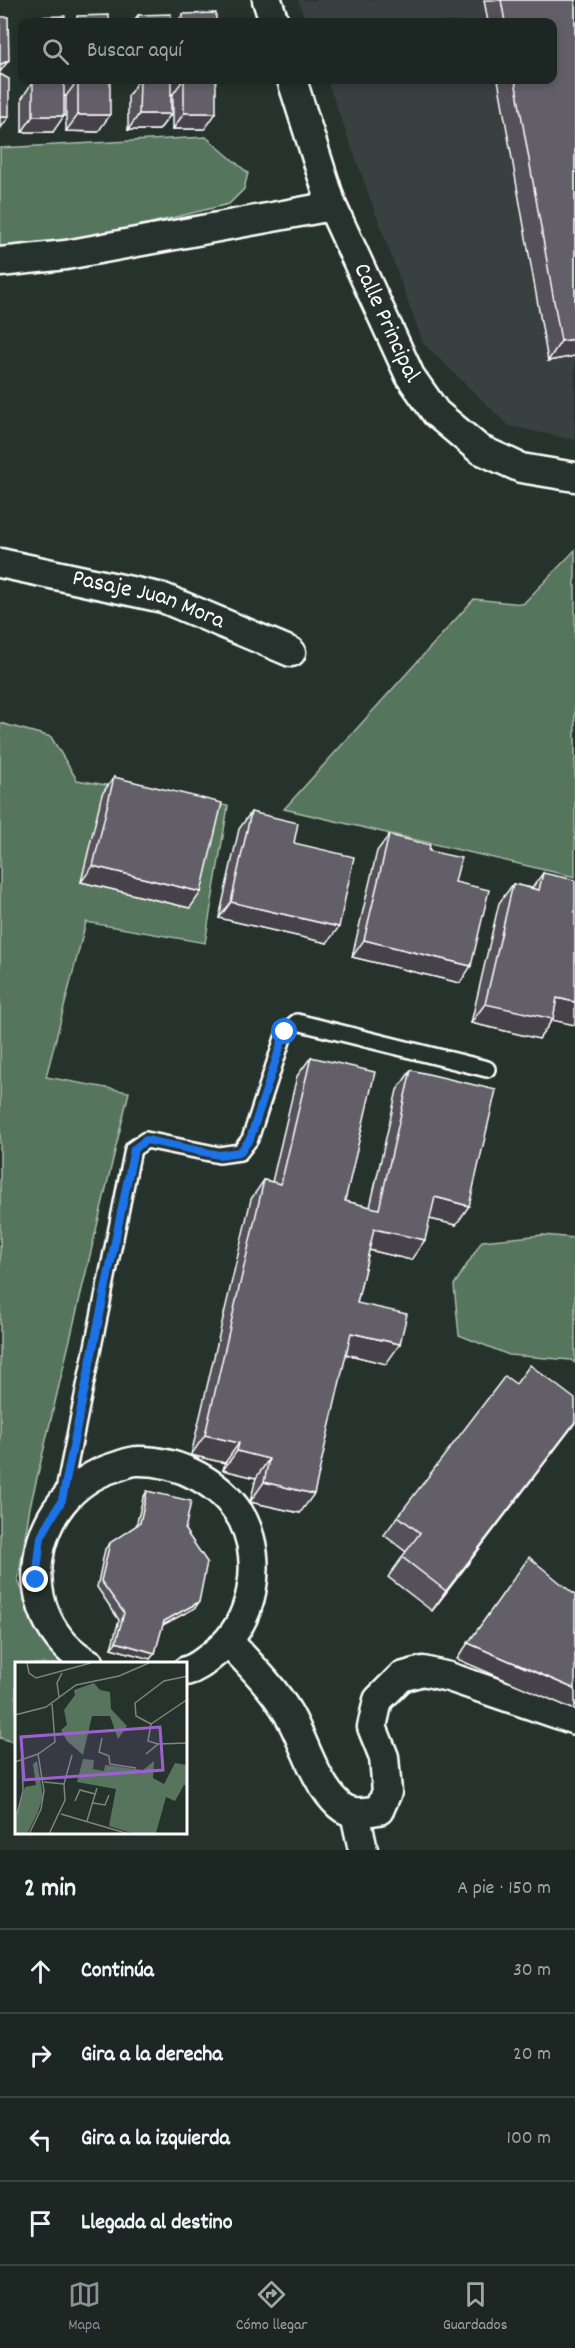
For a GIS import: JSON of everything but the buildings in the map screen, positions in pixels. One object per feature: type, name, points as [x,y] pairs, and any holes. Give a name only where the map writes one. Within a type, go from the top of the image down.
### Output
[{"type":"street","points":[[267,0],[273,18]]},
{"type":"street","name":"Calle Principal","points":[[293,84],[332,206],[410,376],[435,413],[479,449],[489,454],[521,468],[575,477]]},
{"type":"street","points":[[0,261],[66,255],[332,206]]},
{"type":"street","name":"Pasaje Juan Mora","points":[[0,563],[163,598],[291,652]]},
{"type":"street","points":[[86,1662],[74,1655],[48,1622],[36,1580],[41,1537],[62,1500],[95,1473],[136,1461],[178,1466],[216,1487],[243,1520],[254,1562],[249,1604],[229,1642],[195,1669],[188,1671]]},
{"type":"street","points":[[229,1642],[273,1689],[307,1747],[322,1784],[340,1806],[356,1813],[379,1809],[387,1792],[384,1757],[372,1727],[378,1700],[401,1677],[423,1671],[449,1677],[575,1720]]},
{"type":"street","points":[[356,1813],[363,1850]]},
{"type":"lane","points":[[62,1500],[134,1149],[146,1140],[219,1155],[240,1152],[250,1139],[285,1032],[297,1022],[487,1069]]},
{"type":"shaded area","points":[[298,0],[575,0],[575,440],[509,426],[423,343],[328,84],[557,84],[557,18],[305,18]]},
{"type":"green space","points":[[206,137],[248,173],[244,189],[229,204],[69,243],[0,250],[0,148]]},
{"type":"green space","points":[[575,550],[575,877],[284,809],[474,599],[523,604]]},
{"type":"green space","points":[[0,723],[51,737],[77,780],[228,806],[205,943],[86,922],[46,1077],[129,1092],[30,1507],[18,1580],[40,1637],[61,1662],[15,1662],[15,1743],[0,1738]]},
{"type":"green space","points":[[543,1235],[575,1238],[575,1363],[571,1360],[509,1355],[459,1335],[454,1285],[482,1241]]},
{"type":"route","points":[[36,1580],[41,1537],[62,1500],[134,1149],[146,1140],[219,1155],[240,1152],[250,1139],[285,1032]]}]
